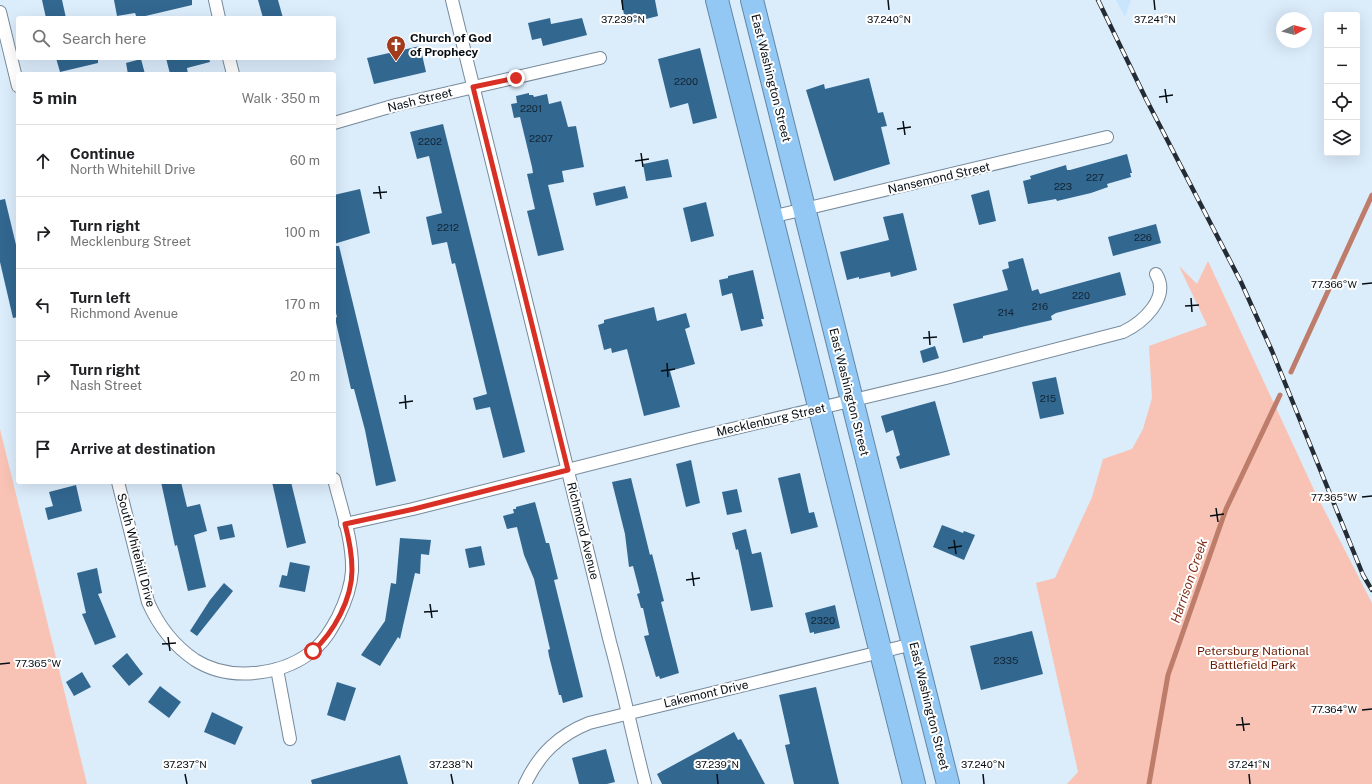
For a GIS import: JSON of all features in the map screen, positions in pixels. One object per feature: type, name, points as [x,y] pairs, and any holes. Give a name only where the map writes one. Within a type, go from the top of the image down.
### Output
[{"type":"highway","points":[[717,0],[914,784]]},
{"type":"highway","name":"East Washington Street","points":[[752,0],[851,401],[948,784]]},
{"type":"street","points":[[215,0],[219,16]]},
{"type":"street","name":"Richmond Avenue","points":[[452,0],[610,642],[623,688],[627,713],[645,784]]},
{"type":"street","points":[[0,12],[16,78]]},
{"type":"street","name":"Nash Street","points":[[336,122],[473,87],[600,58]]},
{"type":"street","points":[[230,60],[232,72]]},
{"type":"street","name":"Nansemond Street","points":[[771,217],[1107,137]]},
{"type":"street","name":"Mecklenburg Street","points":[[345,524],[414,509],[819,408],[946,378],[1123,332],[1146,317],[1155,305],[1161,289],[1161,281],[1156,274]]},
{"type":"street","name":"South Whitehill Drive","points":[[118,484],[148,602],[156,620],[167,636],[196,661],[217,669],[234,672],[258,672],[277,669],[296,662],[319,646],[332,628],[342,609],[352,571],[350,547],[335,484]]},
{"type":"street","name":"Lakemont Drive","points":[[525,784],[532,770],[544,753],[572,729],[627,713],[913,644]]},
{"type":"street","points":[[277,669],[290,739]]},
{"type":"shaded area","points":[[1116,0],[1131,0],[1125,17]]},
{"type":"green space","name":"Petersburg National Battlefield Park","points":[[1208,261],[1315,492],[1372,603],[1372,784],[1067,784],[1078,772],[1036,583],[1055,578],[1092,497],[1103,459],[1132,449],[1143,429],[1152,398],[1149,346],[1207,325],[1179,266],[1197,284]]},
{"type":"green space","points":[[0,429],[87,784],[0,784]]},
{"type":"building","points":[[42,0],[62,0],[66,16],[46,16]]},
{"type":"building","points":[[114,0],[192,0],[192,5],[145,16],[136,16],[135,13],[117,16]]},
{"type":"building","points":[[258,0],[278,0],[282,16],[262,16]]},
{"type":"building","points":[[621,0],[655,0],[658,16],[626,24]]},
{"type":"building","points":[[550,18],[551,24],[582,18],[587,35],[543,46],[541,38],[532,40],[528,23]]},
{"type":"building","name":"Church of God of Prophecy","points":[[420,46],[426,72],[374,84],[367,58]]},
{"type":"building","points":[[700,48],[717,118],[693,124],[688,103],[670,108],[658,59]]},
{"type":"building","points":[[57,60],[98,60],[98,63],[60,72]]},
{"type":"building","points":[[141,60],[144,72],[128,72],[126,63]]},
{"type":"building","points":[[166,60],[210,60],[210,62],[187,68],[188,72],[170,72]]},
{"type":"building","points":[[869,78],[878,113],[883,112],[887,126],[881,127],[890,164],[834,181],[806,90],[824,84],[825,89]]},
{"type":"building","points":[[529,93],[529,95],[533,95],[534,97],[547,94],[549,104],[561,101],[568,127],[576,126],[584,167],[562,171],[564,182],[548,185],[564,250],[538,256],[527,211],[535,209],[527,174],[533,173],[532,167],[520,117],[514,118],[511,104],[517,103],[516,96]]},
{"type":"building","points":[[443,124],[525,452],[503,458],[490,407],[476,410],[473,398],[487,394],[455,263],[452,264],[447,242],[432,245],[426,217],[442,213],[429,156],[417,159],[410,132]]},
{"type":"building","points":[[1127,154],[1132,173],[1130,173],[1131,177],[1107,184],[1108,187],[1091,193],[1057,201],[1056,199],[1028,204],[1023,181],[1031,179],[1030,176],[1066,165],[1067,170],[1070,170]]},
{"type":"building","points":[[668,159],[672,177],[646,181],[643,164]]},
{"type":"building","points":[[625,186],[628,198],[596,206],[593,193]]},
{"type":"building","points":[[360,189],[370,233],[336,243],[336,195]]},
{"type":"building","points":[[989,190],[996,221],[979,225],[971,195]]},
{"type":"building","points":[[5,199],[16,245],[16,317],[13,318],[0,262],[0,200]]},
{"type":"building","points":[[706,202],[714,236],[691,242],[683,208]]},
{"type":"building","points":[[903,213],[917,270],[891,277],[890,272],[859,279],[859,277],[847,280],[840,252],[889,240],[883,217]]},
{"type":"building","points":[[1156,224],[1161,243],[1113,256],[1108,237]]},
{"type":"building","points":[[336,246],[339,246],[396,481],[376,486],[365,430],[354,389],[351,389],[336,322]]},
{"type":"building","points":[[1023,258],[1032,291],[1038,289],[1040,294],[1120,272],[1126,295],[1056,313],[1051,316],[1052,320],[983,336],[983,338],[963,343],[953,304],[1008,290],[1002,270],[1009,268],[1008,262]]},
{"type":"building","points":[[753,270],[764,319],[761,319],[763,326],[741,331],[732,293],[722,296],[719,280],[728,278],[728,276]]},
{"type":"building","points":[[654,307],[657,321],[686,313],[690,327],[685,329],[695,364],[670,371],[680,407],[644,416],[627,349],[612,353],[611,348],[604,350],[598,325],[604,323],[604,320]]},
{"type":"building","points":[[935,346],[939,358],[923,363],[920,351]]},
{"type":"building","points":[[1056,377],[1064,414],[1040,419],[1032,382]]},
{"type":"building","points":[[935,401],[950,455],[900,469],[896,457],[900,455],[893,430],[886,433],[881,416]]},
{"type":"building","points":[[691,460],[700,503],[686,507],[676,464]]},
{"type":"building","points":[[800,473],[809,513],[814,512],[818,527],[791,534],[778,478]]},
{"type":"building","points":[[631,478],[650,555],[652,554],[664,601],[661,602],[679,673],[660,679],[659,676],[656,677],[644,636],[649,635],[643,608],[641,608],[637,594],[640,593],[633,566],[629,567],[625,534],[612,482]]},
{"type":"building","points":[[161,484],[181,484],[187,507],[200,504],[207,531],[194,535],[206,587],[188,591],[177,545],[175,546]]},
{"type":"building","points":[[272,484],[291,484],[306,543],[287,548]]},
{"type":"building","points":[[76,485],[82,511],[48,520],[45,508],[53,506],[49,492]]},
{"type":"building","points":[[737,489],[742,512],[727,515],[722,492]]},
{"type":"building","points":[[535,502],[546,543],[549,543],[558,579],[554,580],[583,697],[563,703],[561,695],[559,695],[549,656],[548,650],[550,649],[534,579],[524,555],[517,527],[507,529],[503,516],[514,513],[513,509],[516,509],[516,507]]},
{"type":"building","points":[[232,524],[235,537],[220,540],[217,527]]},
{"type":"building","points":[[942,525],[963,533],[964,531],[975,535],[964,560],[933,547]]},
{"type":"building","points":[[746,529],[752,554],[761,552],[773,607],[751,611],[738,549],[736,550],[732,533]]},
{"type":"building","points":[[400,538],[431,540],[429,555],[421,554],[420,574],[415,573],[400,639],[398,637],[380,666],[361,655],[385,621],[391,583],[396,584]]},
{"type":"building","points":[[481,546],[485,565],[469,568],[465,549]]},
{"type":"building","points":[[290,562],[310,566],[305,592],[279,587],[282,575],[287,576]]},
{"type":"building","points":[[97,568],[102,593],[98,594],[116,637],[95,645],[82,614],[86,613],[77,573]]},
{"type":"building","points":[[224,583],[233,591],[197,636],[190,631],[210,600]]},
{"type":"building","points":[[835,605],[840,628],[814,634],[814,632],[810,633],[805,613]]},
{"type":"building","points":[[1032,631],[1043,674],[981,690],[970,646]]},
{"type":"building","points":[[127,653],[143,674],[129,686],[112,666]]},
{"type":"building","points":[[82,672],[91,687],[74,696],[66,682]]},
{"type":"building","points":[[337,682],[356,688],[345,721],[327,715]]},
{"type":"building","points":[[160,686],[181,702],[169,718],[148,702]]},
{"type":"building","points":[[816,687],[839,784],[794,784],[785,745],[790,744],[779,695]]},
{"type":"building","points":[[212,712],[243,727],[235,745],[204,732]]},
{"type":"building","points":[[734,732],[738,740],[741,739],[765,784],[662,784],[657,774]]},
{"type":"building","points":[[606,749],[615,782],[607,784],[579,784],[572,758]]},
{"type":"building","points":[[400,755],[408,784],[312,784],[311,780]]},
{"type":"waterway","name":"Harrison Creek","points":[[1291,372],[1372,195]]},
{"type":"waterway","name":"Harrison Creek","points":[[1149,784],[1168,675],[1226,509],[1280,395]]},
{"type":"railway","points":[[1098,0],[1146,99],[1241,282],[1272,351],[1363,575],[1372,590]]},
{"type":"place","name":"Church of God of Prophecy","points":[[396,62]]},
{"type":"route","points":[[313,651],[319,646],[332,628],[342,609],[349,588],[352,571],[350,547],[345,524],[414,509],[568,470],[473,87],[516,78]]}]
